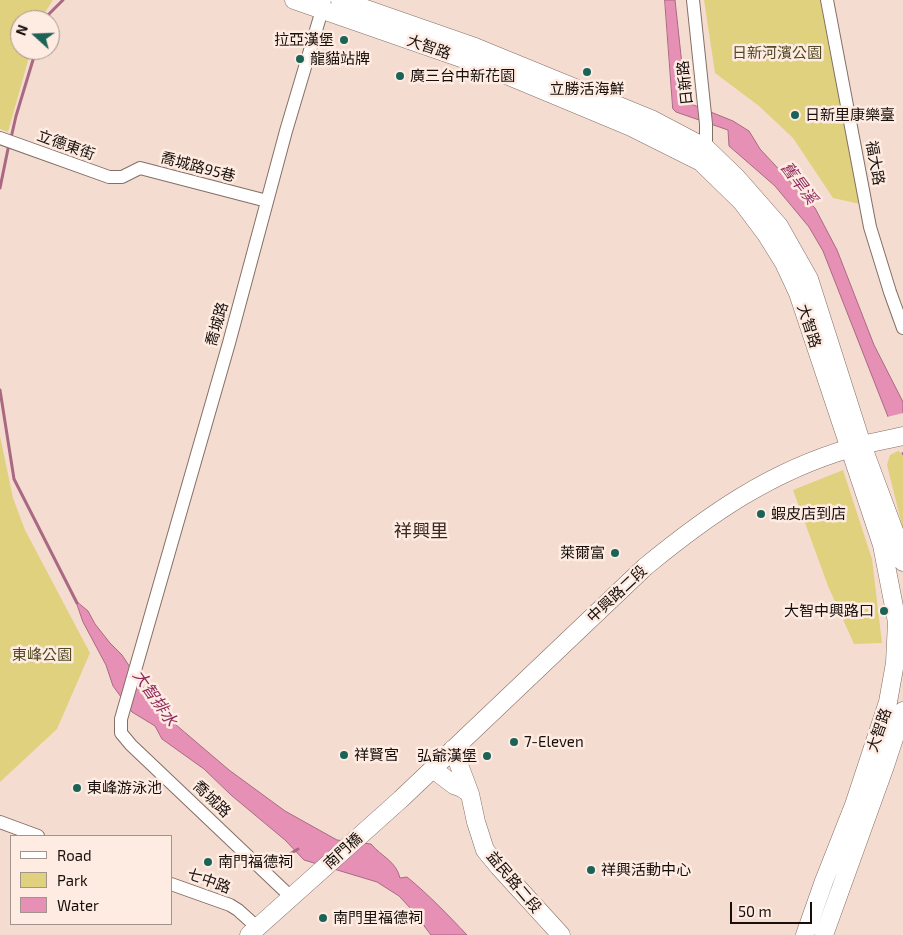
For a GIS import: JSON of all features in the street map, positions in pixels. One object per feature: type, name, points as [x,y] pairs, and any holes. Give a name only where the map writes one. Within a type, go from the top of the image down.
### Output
[{"type":"street","name":"大智路","points":[[294,0],[324,5],[704,155]]},
{"type":"street","name":"大智路","points":[[340,0],[475,47],[651,119],[704,155],[766,234],[784,263],[798,293],[856,446],[899,544],[903,562]]},
{"type":"street","name":"日新路","points":[[693,0],[706,124],[704,155]]},
{"type":"street","name":"福大路","points":[[827,0],[870,227],[903,328]]},
{"type":"street","name":"喬城路","points":[[296,893],[131,745],[121,732],[122,719],[324,5]]},
{"type":"street","name":"立德東街","points":[[0,138],[109,178],[122,177]]},
{"type":"street","name":"喬城路95巷","points":[[122,177],[140,168],[267,201]]},
{"type":"street","name":"中興路二段","points":[[385,813],[645,567],[680,538],[729,503],[775,478],[813,461],[856,446],[896,438]]},
{"type":"street","name":"大智路","points":[[806,935],[824,881],[854,805],[888,702],[895,663],[897,622],[893,592],[856,446]]},
{"type":"street","name":"大智路","points":[[824,935],[886,766],[903,711]]},
{"type":"street","name":"益民路二段","points":[[453,749],[470,794],[485,850],[499,868],[561,935]]},
{"type":"street","points":[[432,769],[470,794]]},
{"type":"street","name":"南門橋","points":[[253,931],[385,813]]},
{"type":"street","points":[[0,822],[35,835]]},
{"type":"street","name":"七中路","points":[[172,884],[230,905],[238,910],[253,931]]},
{"type":"green space","points":[[0,0],[53,0],[46,10],[10,10],[10,60],[28,60],[8,132],[0,129]]},
{"type":"green space","name":"日新河濱公園","points":[[704,0],[820,0],[860,204],[833,198],[793,138],[759,106],[715,73]]},
{"type":"green space","name":"東峰公園","points":[[0,436],[13,498],[25,530],[90,653],[57,729],[0,782]]},
{"type":"green space","points":[[900,450],[903,451],[903,529],[887,465],[890,455]]},
{"type":"green space","points":[[843,470],[872,559],[882,643],[854,644],[828,586],[793,490]]},
{"type":"water","points":[[665,0],[675,0],[686,102],[733,121],[749,131],[760,149],[815,208],[837,250],[874,345],[903,402],[903,455],[823,251],[809,227],[775,186],[729,146],[728,130],[676,112],[673,109]]},
{"type":"water","points":[[76,601],[88,611],[95,624],[122,655],[149,696],[175,724],[229,770],[285,811],[337,840],[371,844],[392,863],[400,878],[407,877],[467,935],[431,935],[399,896],[377,882],[304,860],[285,840],[231,795],[204,769],[162,739],[155,726],[132,712],[113,686],[106,665],[83,622]]},
{"type":"pier","points":[[903,413],[903,452],[900,453],[887,417]]},
{"type":"waterway","points":[[53,10],[63,0]]},
{"type":"waterway","name":"大智排水","points":[[11,138],[33,60]]},
{"type":"waterway","name":"大智排水","points":[[0,188],[9,144]]},
{"type":"waterway","name":"大智排水","points":[[0,390],[14,479],[77,603]]},
{"type":"waterway","points":[[290,854],[298,849]]},
{"type":"place","name":"拉亞漢堡","points":[[344,40]]},
{"type":"place","name":"龍貓站牌","points":[[300,59]]},
{"type":"place","name":"立勝活海鮮","points":[[587,72]]},
{"type":"place","name":"廣三台中新花園","points":[[400,76]]},
{"type":"place","name":"日新里康樂臺","points":[[795,115]]},
{"type":"place","name":"蝦皮店到店","points":[[761,514]]},
{"type":"place","name":"萊爾富","points":[[615,553]]},
{"type":"place","name":"大智中興路口","points":[[884,611]]},
{"type":"place","name":"7-Eleven","points":[[514,742]]},
{"type":"place","name":"祥賢宮","points":[[344,755]]},
{"type":"place","name":"弘爺漢堡","points":[[487,756]]},
{"type":"place","name":"東峰游泳池","points":[[77,788]]},
{"type":"place","name":"南門福德祠","points":[[208,862]]},
{"type":"place","name":"祥興活動中心","points":[[591,870]]},
{"type":"place","name":"南門里福德祠","points":[[323,918]]},
{"type":"district","name":"祥興里","points":[[421,531]]},
{"type":"water label","name":"舊旱溪","points":[[799,183]]}]
